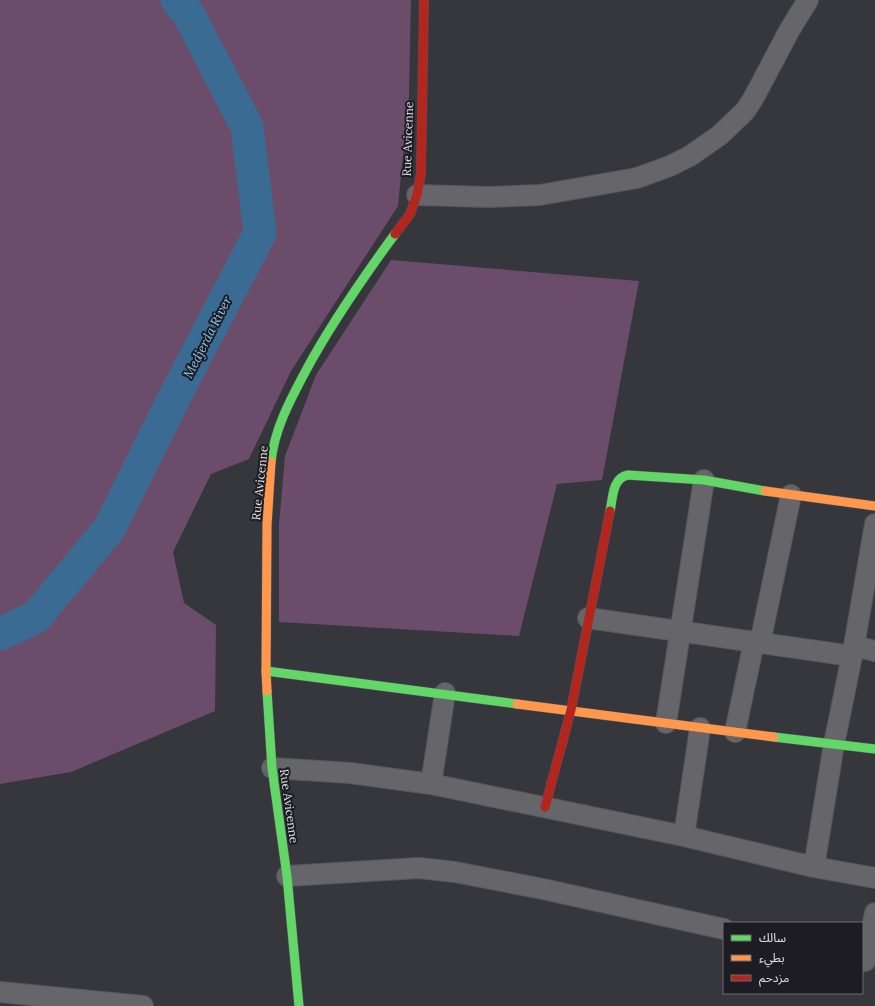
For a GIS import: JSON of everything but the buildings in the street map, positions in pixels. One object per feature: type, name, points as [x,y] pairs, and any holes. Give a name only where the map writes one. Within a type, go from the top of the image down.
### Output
[{"type":"street","name":"Rue Avicenne","points":[[299,1006],[287,876],[272,768],[266,670],[267,533],[272,455],[281,421],[317,350],[367,272],[410,214],[417,195],[421,173],[424,0]]},
{"type":"street","points":[[417,195],[489,197],[540,195],[637,178],[670,166],[690,156],[720,135],[745,111],[753,99],[789,31],[808,0]]},
{"type":"street","points":[[545,807],[571,710],[588,618],[617,480],[622,476],[628,475],[704,480],[791,495],[875,506]]},
{"type":"street","points":[[666,722],[704,480]]},
{"type":"street","points":[[735,732],[791,495]]},
{"type":"street","points":[[814,867],[834,744],[853,651],[875,524]]},
{"type":"street","points":[[588,618],[757,642],[853,651],[875,650]]},
{"type":"street","points":[[266,670],[666,722],[700,728],[875,749]]},
{"type":"street","points":[[431,784],[445,693]]},
{"type":"street","points":[[684,836],[700,728]]},
{"type":"street","points":[[272,768],[350,773],[431,784],[684,836],[814,867],[875,878]]},
{"type":"street","points":[[287,876],[419,868],[455,872],[543,889],[723,930]]},
{"type":"street","points":[[867,962],[875,913]]},
{"type":"street","points":[[0,992],[37,1000],[143,1006]]},
{"type":"shaded area","points":[[0,0],[411,0],[409,95],[398,206],[291,371],[249,459],[211,474],[173,552],[184,603],[216,625],[215,711],[71,772],[0,784]]},
{"type":"shaded area","points":[[391,260],[639,281],[602,480],[557,484],[519,636],[279,622],[279,524],[285,456],[316,375]]},
{"type":"waterway","name":"Medjerda River","points":[[0,634],[36,617],[109,529],[178,390],[260,233],[247,127],[189,15],[177,0]]},
{"type":"waterway","points":[[189,15],[192,0]]},
{"type":"traffic: fast","points":[[271,462],[275,439],[279,428],[304,374],[347,302],[395,234]]},
{"type":"traffic: fast","points":[[610,511],[616,484],[619,480],[628,475],[704,480],[765,491]]},
{"type":"traffic: fast","points":[[266,671],[517,704]]},
{"type":"traffic: fast","points":[[267,691],[272,768],[287,876],[299,1006]]},
{"type":"traffic: fast","points":[[774,737],[875,749]]},
{"type":"traffic: slow","points":[[267,691],[267,525],[271,462]]},
{"type":"traffic: slow","points":[[765,491],[875,506]]},
{"type":"traffic: slow","points":[[517,704],[774,737]]},
{"type":"traffic: jam","points":[[395,234],[410,214],[417,195],[421,173],[424,0]]},
{"type":"traffic: jam","points":[[545,807],[571,710],[610,511]]}]
